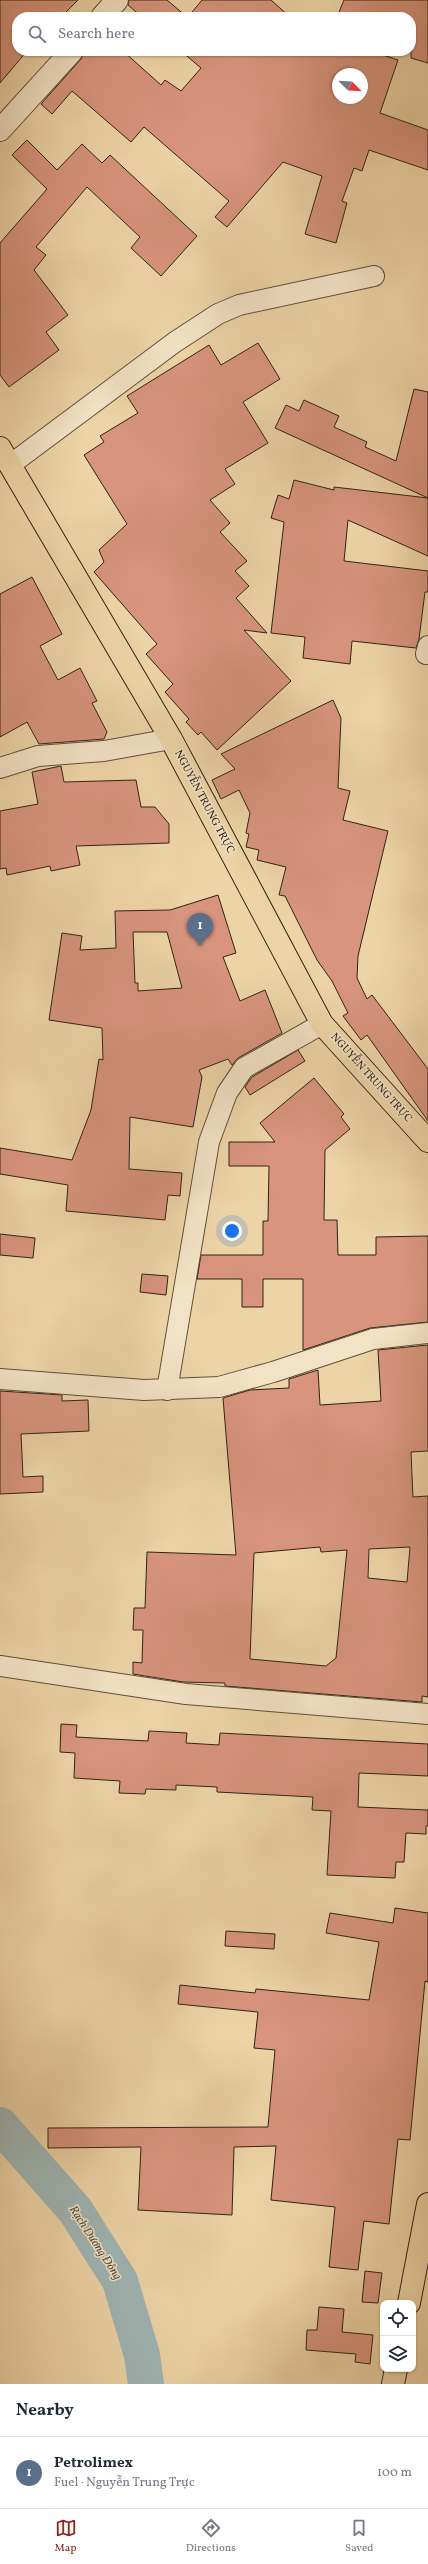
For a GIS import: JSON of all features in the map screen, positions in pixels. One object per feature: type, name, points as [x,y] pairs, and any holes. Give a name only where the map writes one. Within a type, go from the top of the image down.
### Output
[{"type":"main road","name":"NGUYỄN TRUNG TRỰC","points":[[5,457],[171,739],[322,1024],[428,1141]]},
{"type":"main road","points":[[410,2300],[428,2204]]},
{"type":"main road","points":[[393,2384],[395,2372]]},
{"type":"street","points":[[106,12],[117,0]]},
{"type":"street","points":[[0,130],[67,56]]},
{"type":"street","points":[[5,457],[218,314],[239,305],[374,276]]},
{"type":"street","points":[[0,768],[38,756],[104,751],[171,739]]},
{"type":"street","points":[[167,1390],[209,1142],[227,1093],[244,1068],[322,1024]]},
{"type":"street","points":[[0,1379],[144,1390],[219,1387],[273,1372],[373,1340],[428,1332]]},
{"type":"street","points":[[0,1666],[186,1694],[428,1714]]},
{"type":"building","points":[[0,0],[78,0],[66,12],[12,12],[12,56],[23,56],[0,83]]},
{"type":"building","points":[[129,0],[167,0],[181,12],[136,12],[128,5]]},
{"type":"building","points":[[202,0],[271,0],[284,12],[192,12]]},
{"type":"building","points":[[344,0],[428,0],[428,63],[411,58],[411,56],[416,56],[416,12],[339,12]]},
{"type":"building","points":[[82,56],[129,56],[161,85],[165,80],[181,91],[201,68],[187,56],[386,56],[398,60],[380,113],[428,130],[428,170],[369,150],[362,171],[354,168],[342,201],[347,203],[336,243],[305,234],[322,176],[283,162],[227,227],[215,217],[229,201],[144,127],[131,142],[72,91],[52,114],[41,104]]},
{"type":"building","points":[[27,140],[57,170],[82,144],[102,163],[110,155],[197,236],[161,276],[131,248],[140,237],[87,187],[36,247],[46,255],[34,270],[68,315],[46,332],[59,350],[9,387],[0,375],[0,243],[47,189],[12,155]]},
{"type":"building","points":[[258,343],[280,379],[243,402],[268,443],[225,469],[235,484],[210,500],[230,523],[220,532],[247,561],[235,571],[249,586],[236,598],[267,633],[244,630],[291,681],[217,750],[201,732],[198,735],[186,722],[189,719],[165,692],[173,684],[146,654],[157,644],[94,572],[104,562],[99,550],[127,524],[84,455],[104,442],[100,436],[138,413],[127,396],[209,345],[221,365]]},
{"type":"building","points":[[414,389],[428,392],[428,498],[275,428],[286,405],[299,411],[304,400],[339,416],[334,427],[367,442],[365,447],[396,461]]},
{"type":"building","points":[[294,480],[334,490],[334,487],[428,498],[428,556],[348,520],[344,561],[428,571],[428,592],[425,592],[419,639],[416,648],[352,641],[350,664],[303,658],[305,637],[271,633],[284,522],[271,518],[278,495],[289,499]]},
{"type":"building","points":[[32,577],[62,634],[40,646],[58,680],[80,668],[97,701],[92,703],[107,732],[104,739],[39,744],[27,722],[0,737],[0,594]]},
{"type":"building","points":[[333,700],[341,718],[338,788],[350,791],[343,820],[388,831],[358,956],[357,978],[367,999],[372,995],[428,1069],[428,1121],[367,1035],[361,1040],[343,1016],[348,1013],[332,981],[317,960],[285,896],[279,895],[286,867],[257,860],[259,850],[246,847],[249,834],[246,833],[250,813],[239,790],[221,799],[212,780],[235,769],[221,754]]},
{"type":"building","points":[[61,766],[64,782],[136,780],[141,807],[155,807],[169,824],[169,843],[76,846],[80,865],[51,871],[50,866],[7,875],[6,868],[0,869],[0,811],[38,804],[32,772]]},
{"type":"building","points":[[218,895],[236,953],[223,957],[240,1001],[265,990],[282,1033],[238,1058],[232,1065],[228,1059],[199,1070],[202,1077],[193,1127],[130,1117],[129,1169],[182,1173],[180,1196],[168,1195],[165,1220],[66,1211],[68,1185],[0,1174],[0,1148],[72,1160],[91,1110],[99,1059],[103,1060],[102,1028],[49,1020],[62,933],[82,936],[80,950],[116,948],[115,911],[170,910]],"holes":[[[133,932],[167,932],[182,988],[138,991],[138,983],[135,983]]]},
{"type":"building","points":[[298,1050],[305,1061],[250,1095],[245,1087],[252,1077]]},
{"type":"building","points":[[314,1078],[344,1114],[341,1117],[350,1129],[325,1150],[324,1220],[337,1220],[338,1255],[376,1255],[376,1237],[428,1236],[428,1322],[370,1328],[303,1350],[303,1279],[263,1279],[263,1307],[242,1307],[242,1279],[197,1279],[201,1255],[263,1255],[263,1221],[268,1221],[269,1166],[229,1166],[229,1142],[275,1142],[260,1123]]},
{"type":"building","points":[[0,1234],[35,1238],[33,1258],[0,1255]]},
{"type":"building","points":[[142,1274],[168,1276],[166,1295],[140,1292]]},
{"type":"building","points":[[428,1345],[428,1451],[411,1452],[413,1497],[428,1496],[428,1697],[422,1696],[422,1702],[225,1686],[225,1683],[183,1682],[133,1674],[133,1662],[142,1663],[143,1630],[133,1630],[134,1608],[145,1608],[147,1552],[236,1555],[223,1398],[250,1390],[289,1388],[289,1379],[318,1370],[320,1405],[381,1401],[378,1350]],"holes":[[[320,1547],[321,1552],[347,1550],[336,1658],[326,1666],[250,1659],[254,1553]],[[410,1547],[407,1582],[368,1578],[369,1549]]]},
{"type":"building","points":[[0,1391],[62,1395],[62,1401],[88,1400],[89,1431],[21,1434],[23,1477],[43,1476],[43,1492],[0,1494]]},
{"type":"building","points":[[61,1724],[77,1725],[76,1737],[148,1741],[149,1731],[187,1733],[186,1743],[219,1745],[220,1733],[428,1744],[428,1776],[359,1773],[358,1807],[428,1810],[428,1826],[426,1826],[426,1834],[406,1833],[404,1862],[396,1862],[395,1878],[327,1875],[331,1811],[312,1810],[313,1797],[217,1792],[217,1787],[176,1785],[176,1790],[146,1789],[145,1794],[119,1793],[120,1781],[74,1778],[75,1753],[60,1752]]},
{"type":"building","points":[[395,1908],[428,1913],[428,1982],[425,1981],[410,2140],[398,2139],[389,2224],[364,2221],[358,2270],[329,2267],[335,2207],[271,2200],[276,2146],[234,2147],[232,2215],[138,2210],[141,2147],[48,2148],[48,2128],[268,2127],[275,2050],[254,2048],[258,2012],[178,2004],[180,1985],[255,1993],[256,1989],[369,2000],[379,1942],[326,1933],[330,1913],[393,1923]]},
{"type":"building","points":[[226,1931],[275,1934],[274,1949],[225,1946]]},
{"type":"building","points":[[365,2271],[382,2273],[378,2303],[362,2302]]},
{"type":"building","points":[[319,2307],[344,2309],[342,2332],[373,2335],[370,2364],[355,2362],[356,2354],[306,2350],[307,2330],[317,2330]]},
{"type":"waterway","name":"Rạch Dương Đông","points":[[0,2125],[75,2210],[120,2281],[142,2355],[146,2384]]},
{"type":"place","name":"Petrolimex","points":[[200,946]]}]
